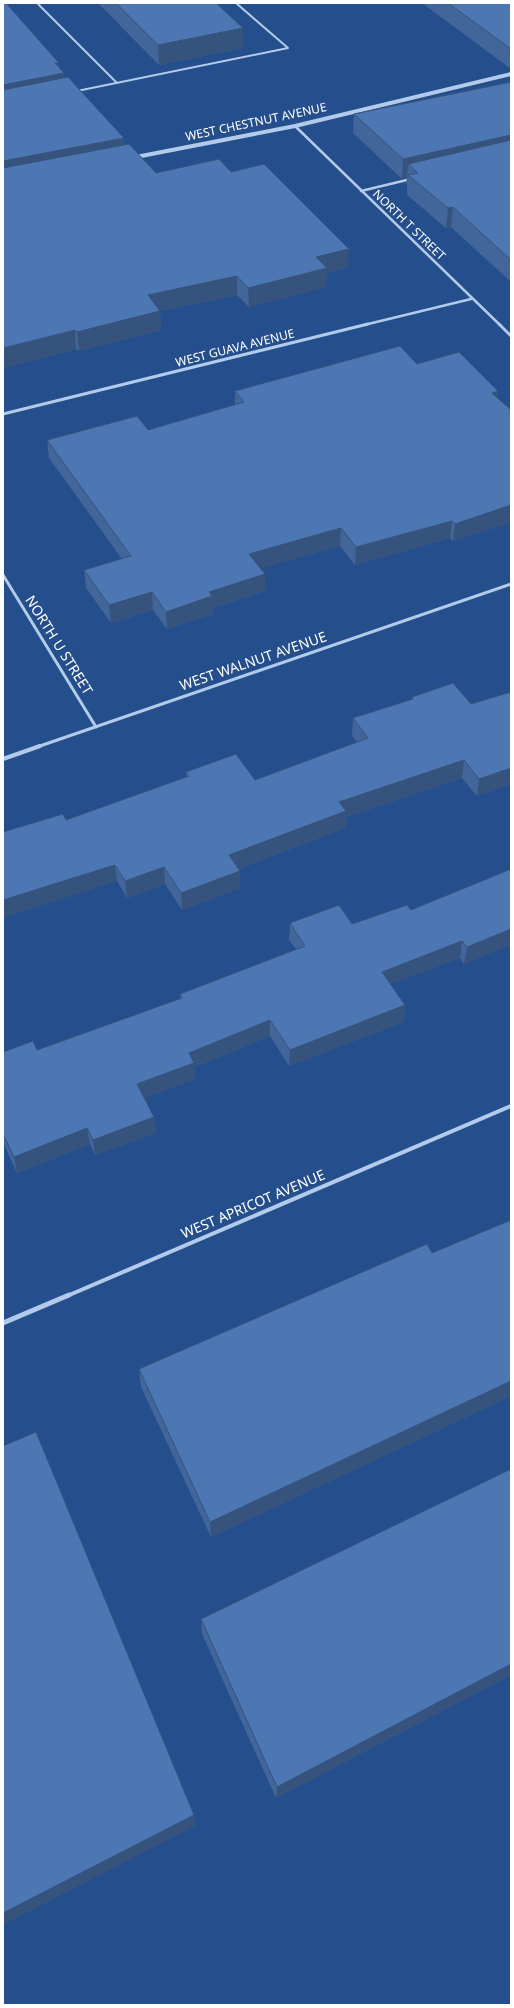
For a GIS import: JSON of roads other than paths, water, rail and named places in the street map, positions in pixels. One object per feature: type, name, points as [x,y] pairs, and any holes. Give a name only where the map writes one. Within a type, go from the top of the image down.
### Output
[{"type":"street","name":"WEST CHESTNUT AVENUE","points":[[126,158],[295,126],[511,74]]},
{"type":"street","name":"NORTH T STREET","points":[[295,126],[471,299],[511,336]]},
{"type":"street","points":[[361,191],[414,179]]},
{"type":"street","name":"WEST GUAVA AVENUE","points":[[3,414],[471,299]]},
{"type":"street","name":"NORTH U STREET","points":[[3,575],[96,727]]},
{"type":"street","name":"WEST WALNUT AVENUE","points":[[3,759],[511,584]]},
{"type":"street","name":"WEST APRICOT AVENUE","points":[[3,1323],[511,1106]]},
{"type":"lane","points":[[37,3],[117,83]]},
{"type":"lane","points":[[71,92],[288,48],[236,3]]}]
